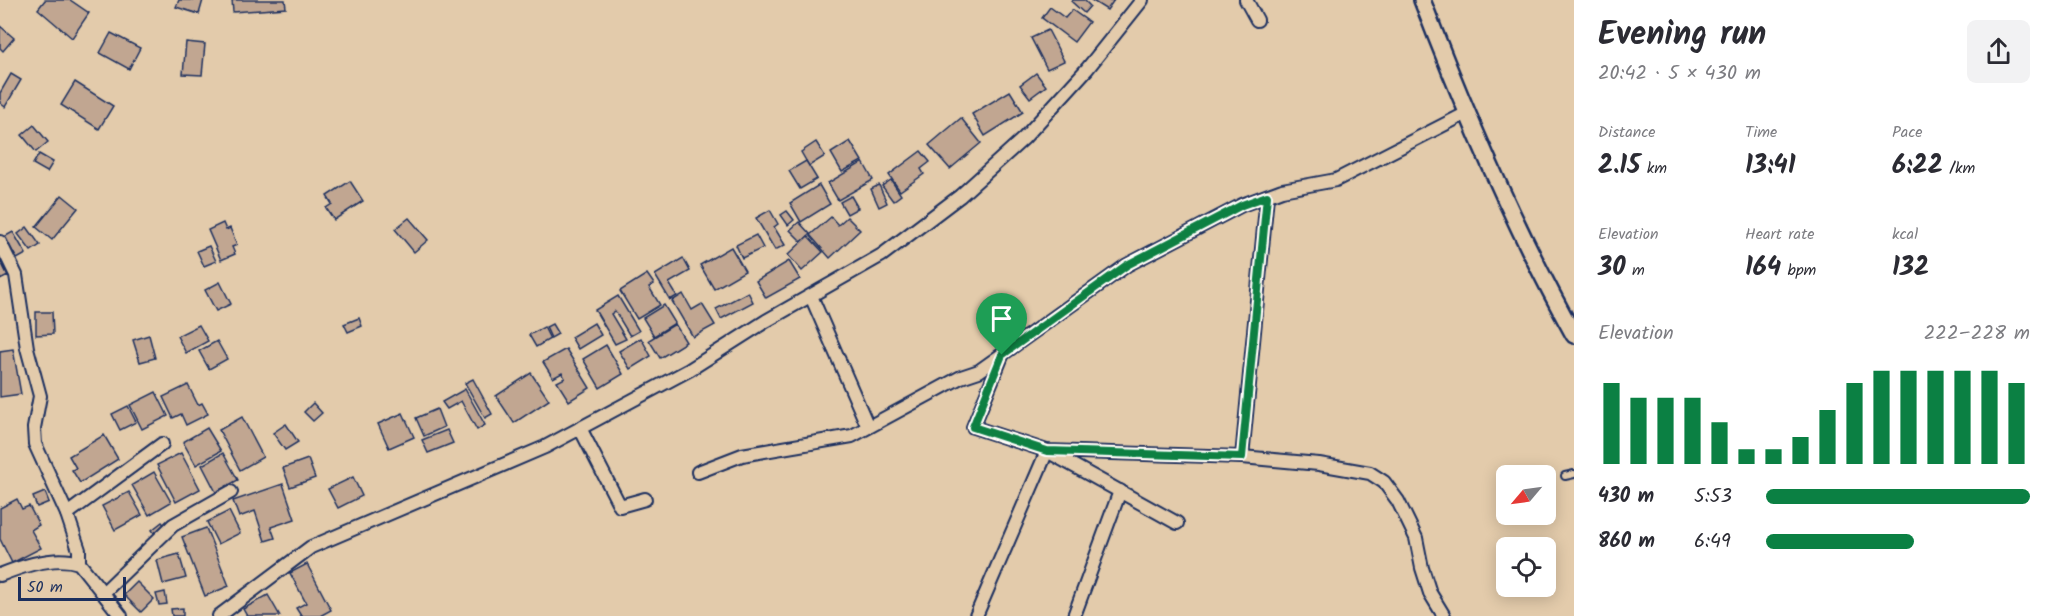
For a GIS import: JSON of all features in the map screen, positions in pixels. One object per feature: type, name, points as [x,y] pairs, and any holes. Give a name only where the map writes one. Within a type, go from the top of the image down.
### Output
[{"type":"street","points":[[219,616],[311,547],[477,478],[580,429],[689,370],[882,255],[960,196],[1024,138],[1087,69],[1142,0]]},
{"type":"street","points":[[1246,0],[1257,20]]},
{"type":"street","points":[[1422,0],[1465,114],[1490,171],[1574,335]]},
{"type":"street","points":[[698,472],[742,455],[852,436],[961,377],[979,371],[1127,265],[1242,205],[1267,196],[1336,180],[1465,114]]},
{"type":"street","points":[[1242,457],[1267,196]]},
{"type":"street","points":[[0,242],[16,275],[27,348],[40,396],[33,428],[35,444],[67,514],[79,550],[79,563]]},
{"type":"street","points":[[811,296],[868,427]]},
{"type":"street","points":[[1002,355],[973,427],[1047,451],[1177,523]]},
{"type":"street","points":[[580,429],[620,506],[645,499]]},
{"type":"street","points":[[67,514],[162,444]]},
{"type":"street","points":[[1047,451],[1242,457],[1319,464],[1370,473],[1384,482],[1398,501],[1416,538],[1422,568],[1439,615]]},
{"type":"street","points":[[976,616],[1047,451]]},
{"type":"street","points":[[1074,616],[1120,491]]},
{"type":"street","points":[[103,593],[173,525],[231,492]]},
{"type":"street","points":[[0,575],[50,562],[71,560],[79,563],[121,616]]},
{"type":"lane","points":[[1564,476],[1574,474]]},
{"type":"building","points":[[45,0],[70,0],[89,13],[72,38],[38,9]]},
{"type":"building","points":[[179,0],[203,0],[199,14],[176,7]]},
{"type":"building","points":[[232,0],[285,0],[286,8],[233,12]]},
{"type":"building","points":[[1073,0],[1084,0],[1090,6],[1084,13],[1072,2]]},
{"type":"building","points":[[1091,0],[1114,0],[1107,10]]},
{"type":"building","points":[[1050,7],[1065,18],[1072,10],[1089,22],[1074,42],[1042,18]]},
{"type":"building","points":[[0,26],[14,38],[3,51],[0,48]]},
{"type":"building","points":[[1048,30],[1064,61],[1047,69],[1031,38]]},
{"type":"building","points":[[111,33],[140,48],[129,69],[100,53]]},
{"type":"building","points":[[186,42],[205,44],[202,75],[183,74]]},
{"type":"building","points":[[1036,73],[1046,86],[1030,98],[1020,85]]},
{"type":"building","points":[[11,74],[21,80],[5,107],[0,103],[0,93]]},
{"type":"building","points":[[75,82],[113,106],[99,129],[61,105]]},
{"type":"building","points":[[1010,91],[1023,112],[985,136],[972,114]]},
{"type":"building","points":[[961,118],[981,143],[950,169],[929,145]]},
{"type":"building","points":[[34,125],[48,142],[36,152],[22,135]]},
{"type":"building","points":[[850,141],[862,161],[842,172],[831,153]]},
{"type":"building","points":[[816,142],[825,156],[809,166],[801,152]]},
{"type":"building","points":[[921,151],[930,162],[921,169],[924,174],[900,191],[889,175]]},
{"type":"building","points":[[39,154],[53,162],[47,172],[33,164]]},
{"type":"building","points":[[806,161],[817,179],[800,189],[789,171]]},
{"type":"building","points":[[863,162],[873,180],[838,200],[828,183]]},
{"type":"building","points":[[891,180],[901,195],[893,201],[882,186]]},
{"type":"building","points":[[350,181],[363,201],[334,220],[326,208],[332,204],[327,196]]},
{"type":"building","points":[[819,185],[830,204],[801,222],[790,203]]},
{"type":"building","points":[[879,185],[887,203],[879,207],[871,189]]},
{"type":"building","points":[[62,195],[78,208],[52,240],[36,227]]},
{"type":"building","points":[[851,196],[858,208],[847,214],[840,202]]},
{"type":"building","points":[[770,210],[778,224],[774,227],[785,245],[775,250],[756,218]]},
{"type":"building","points":[[787,211],[794,220],[788,225],[781,215]]},
{"type":"building","points":[[831,217],[838,225],[847,217],[860,230],[830,258],[810,235]]},
{"type":"building","points":[[409,218],[428,240],[414,252],[395,229]]},
{"type":"building","points":[[799,222],[810,234],[802,242],[790,230]]},
{"type":"building","points":[[223,223],[226,230],[230,228],[237,245],[232,247],[235,254],[221,260],[208,230]]},
{"type":"building","points":[[27,227],[40,245],[31,251],[18,234]]},
{"type":"building","points":[[13,232],[26,254],[17,259],[4,237]]},
{"type":"building","points":[[756,235],[763,248],[742,258],[736,245]]},
{"type":"building","points":[[808,236],[823,252],[802,271],[788,255]]},
{"type":"building","points":[[209,246],[216,261],[204,266],[197,251]]},
{"type":"building","points":[[731,247],[745,271],[714,289],[700,265]]},
{"type":"building","points":[[683,258],[690,271],[669,283],[677,296],[670,300],[655,275]]},
{"type":"building","points":[[0,260],[8,276],[0,280]]},
{"type":"building","points":[[789,261],[800,279],[766,298],[756,281]]},
{"type":"building","points":[[647,274],[654,284],[649,287],[660,305],[637,319],[620,291]]},
{"type":"building","points":[[220,282],[231,304],[216,311],[205,290]]},
{"type":"building","points":[[748,292],[753,302],[721,319],[716,309]]},
{"type":"building","points":[[683,294],[692,310],[702,304],[715,325],[693,337],[672,301]]},
{"type":"building","points":[[618,296],[639,331],[630,336],[615,311],[611,314],[626,339],[615,344],[595,310]]},
{"type":"building","points":[[664,305],[675,323],[654,336],[643,318]]},
{"type":"building","points":[[36,312],[52,312],[53,334],[36,335]]},
{"type":"building","points":[[359,318],[362,326],[348,332],[344,324]]},
{"type":"building","points":[[594,323],[601,335],[578,349],[571,337]]},
{"type":"building","points":[[552,324],[558,334],[551,338],[546,327]]},
{"type":"building","points":[[675,324],[686,342],[660,358],[649,340]]},
{"type":"building","points":[[199,325],[208,341],[186,353],[177,336]]},
{"type":"building","points":[[544,327],[550,339],[536,347],[529,335]]},
{"type":"building","points":[[149,335],[155,358],[140,362],[133,340]]},
{"type":"building","points":[[641,338],[651,356],[630,369],[619,351]]},
{"type":"building","points":[[217,341],[227,359],[209,369],[199,351]]},
{"type":"building","points":[[606,345],[623,374],[600,388],[583,359]]},
{"type":"building","points":[[13,349],[21,394],[0,397],[0,351]]},
{"type":"building","points":[[566,349],[590,388],[569,401],[557,382],[565,378],[562,373],[553,378],[543,362]]},
{"type":"building","points":[[531,373],[549,400],[514,423],[496,396]]},
{"type":"building","points":[[473,379],[492,414],[485,418],[465,383]]},
{"type":"building","points":[[188,385],[198,405],[202,403],[208,414],[186,425],[181,414],[173,418],[163,397]]},
{"type":"building","points":[[465,389],[485,425],[477,430],[461,401],[447,409],[442,402]]},
{"type":"building","points":[[156,392],[168,416],[142,429],[130,405]]},
{"type":"building","points":[[313,403],[322,413],[313,421],[304,412]]},
{"type":"building","points":[[128,406],[136,422],[120,430],[112,414]]},
{"type":"building","points":[[437,409],[444,427],[424,436],[416,418]]},
{"type":"building","points":[[403,413],[414,437],[389,448],[378,424]]},
{"type":"building","points":[[242,417],[263,457],[240,470],[219,430]]},
{"type":"building","points":[[286,424],[298,442],[285,450],[273,433]]},
{"type":"building","points":[[207,428],[221,451],[196,465],[183,442]]},
{"type":"building","points":[[447,430],[453,443],[428,453],[422,440]]},
{"type":"building","points":[[104,435],[118,459],[80,483],[72,470],[76,468],[69,456]]},
{"type":"building","points":[[181,453],[200,489],[176,502],[157,465]]},
{"type":"building","points":[[223,453],[238,480],[216,492],[202,465]]},
{"type":"building","points":[[308,459],[315,478],[290,487],[283,468]]},
{"type":"building","points":[[154,472],[171,502],[149,515],[132,485]]},
{"type":"building","points":[[353,477],[362,496],[338,508],[328,489]]},
{"type":"building","points":[[283,484],[295,519],[271,527],[275,538],[265,541],[255,511],[239,517],[233,501]]},
{"type":"building","points":[[45,492],[49,502],[37,507],[33,497]]},
{"type":"building","points":[[129,492],[142,515],[115,530],[102,506]]},
{"type":"building","points":[[17,499],[22,509],[29,506],[39,525],[31,530],[41,548],[12,563],[0,539],[0,508]]},
{"type":"building","points":[[229,511],[240,533],[218,544],[207,522]]},
{"type":"building","points":[[162,522],[168,529],[157,537],[152,530]]},
{"type":"building","points":[[206,528],[229,586],[205,596],[182,537]]},
{"type":"building","points":[[179,554],[186,578],[163,584],[157,560]]},
{"type":"building","points":[[307,564],[331,610],[320,616],[301,616],[296,608],[306,603],[290,573]]},
{"type":"building","points":[[137,582],[154,599],[141,612],[124,595]]},
{"type":"building","points":[[165,592],[167,604],[159,605],[156,594]]},
{"type":"building","points":[[268,595],[280,616],[247,616],[243,609]]},
{"type":"building","points":[[183,608],[183,616],[172,616],[171,609]]},
{"type":"route","points":[[1267,196],[1242,457],[1047,451],[973,427],[1002,355],[1127,265],[1242,205],[1267,196]]}]
